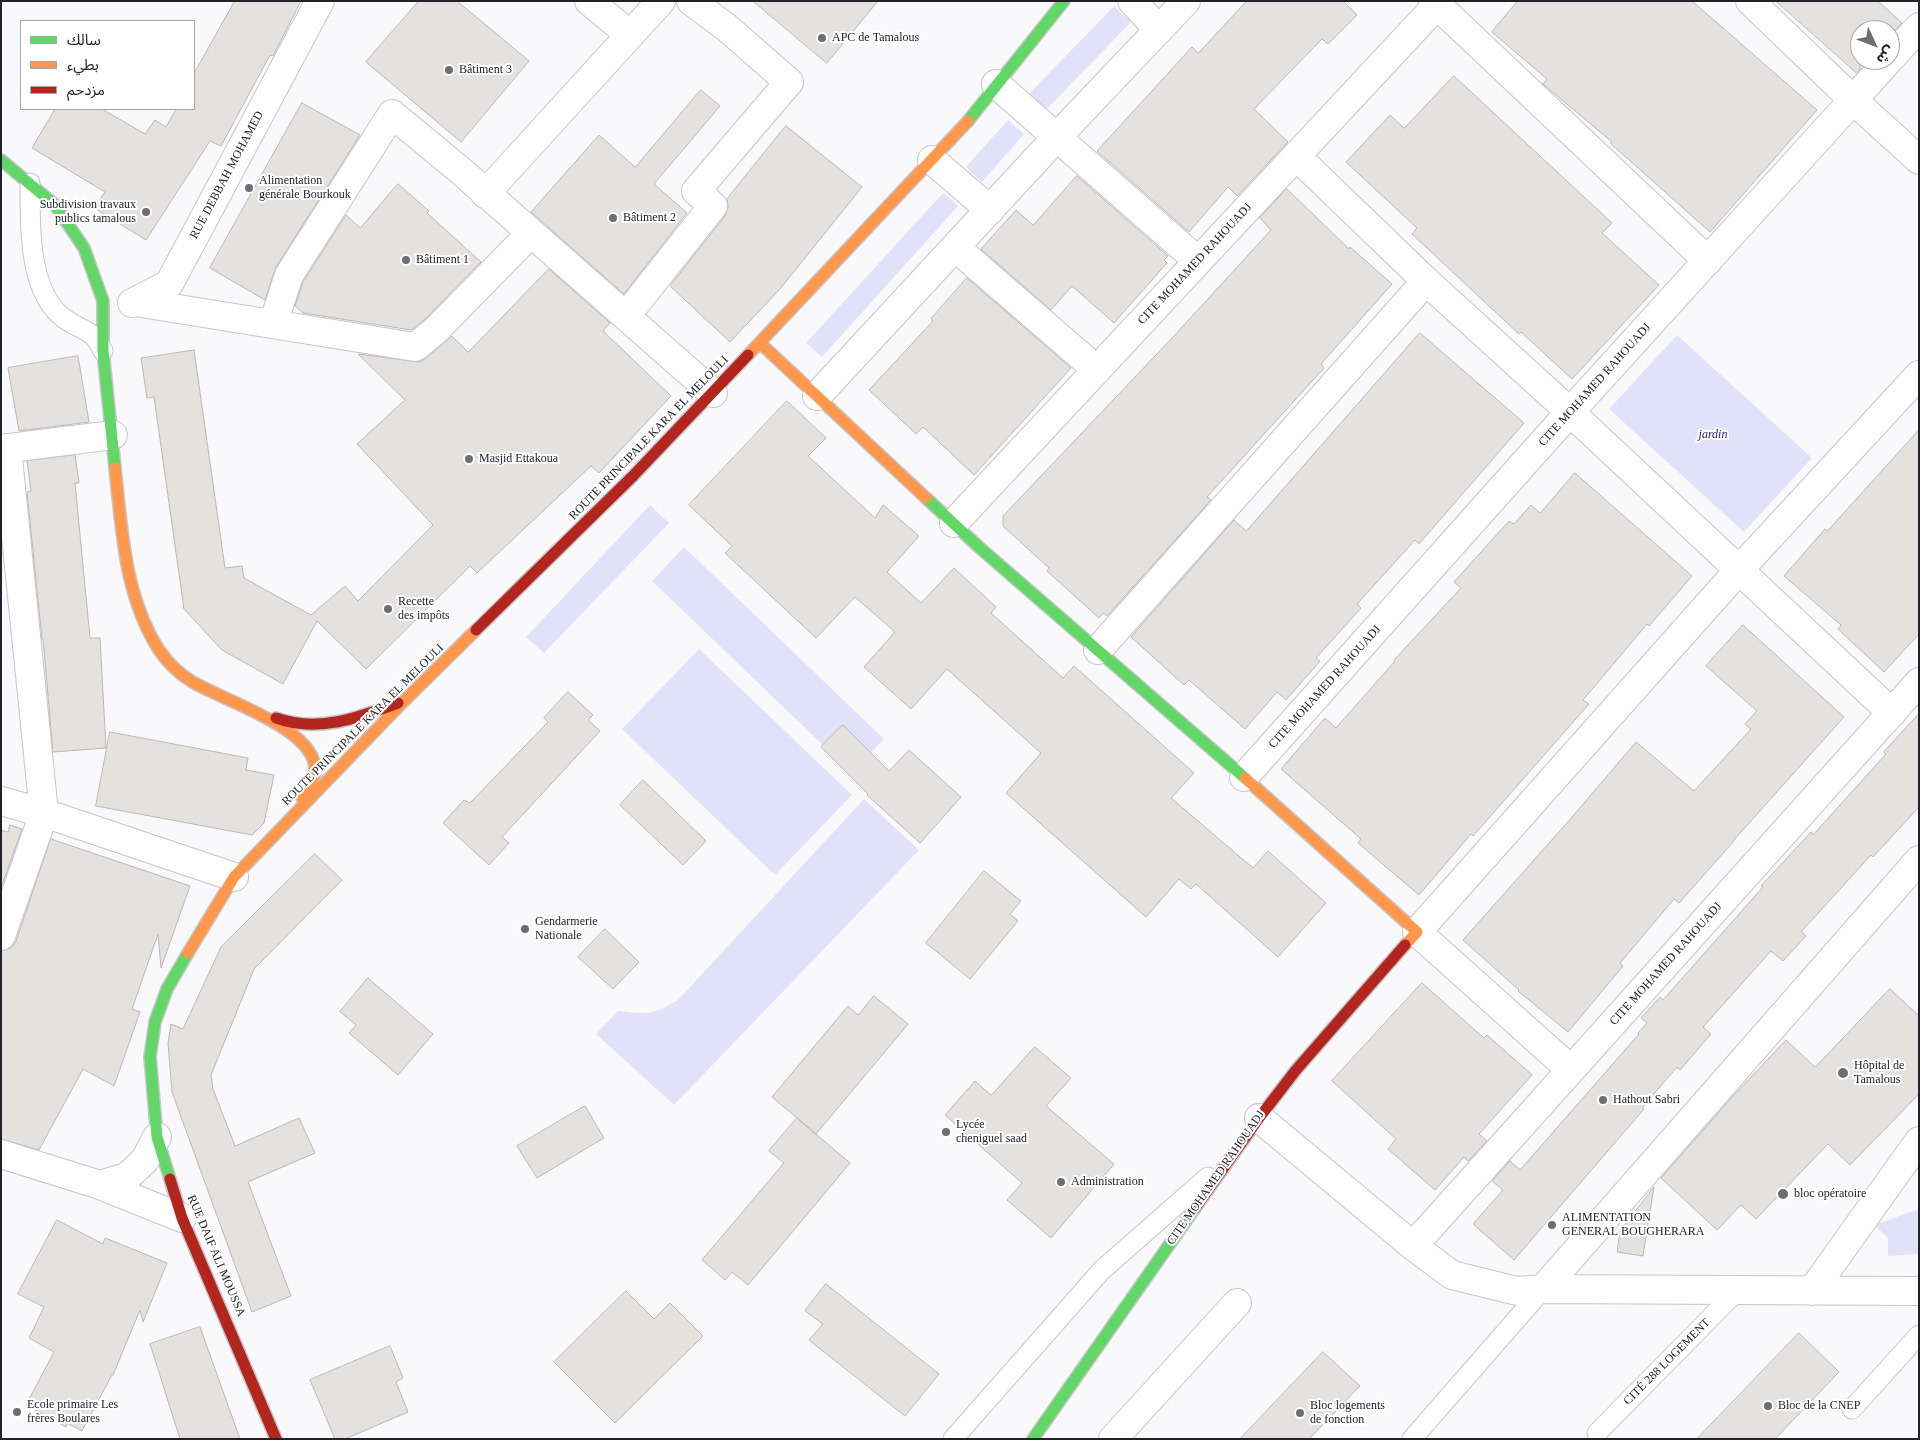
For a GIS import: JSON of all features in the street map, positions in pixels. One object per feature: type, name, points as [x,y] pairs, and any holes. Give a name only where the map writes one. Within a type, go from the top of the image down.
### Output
[{"type":"street","name":"RUE DEBBAH MOHAMED","points":[[103,316],[169,284],[320,1]]},
{"type":"street","points":[[589,1],[630,35]]},
{"type":"street","points":[[485,194],[660,1]]},
{"type":"street","points":[[626,316],[714,206],[696,191],[789,82],[691,1]]},
{"type":"street","name":"ROUTE PRINCIPALE KARA EL MELOULI","points":[[234,877],[403,702],[633,476],[713,393],[957,134],[1064,1]]},
{"type":"street","points":[[1132,1],[1159,30]]},
{"type":"street","points":[[817,396],[1186,1]]},
{"type":"street","points":[[1750,1],[1853,100],[1919,160]]},
{"type":"street","points":[[1435,3],[1708,261]]},
{"type":"street","name":"CITE MOHAMED RAHOUADJ","points":[[954,523],[1296,156],[1435,3]]},
{"type":"street","name":"CITE MOHAMED RAHOUADJ","points":[[1900,49],[1919,27]]},
{"type":"street","name":"CITE MOHAMED RAHOUADJ","points":[[1244,777],[1570,412],[1881,70]]},
{"type":"street","points":[[996,84],[1198,261]]},
{"type":"street","points":[[273,324],[289,275],[392,114],[460,171],[713,393]]},
{"type":"street","points":[[1296,156],[1426,281],[1570,412],[1892,713]]},
{"type":"street","points":[[1,160],[56,205],[84,248],[103,301],[103,352],[126,566],[147,627],[163,654],[180,674],[219,696],[262,715],[299,739],[310,752],[315,763],[315,774],[307,790],[280,829]]},
{"type":"street","points":[[932,160],[990,210]]},
{"type":"street","points":[[135,302],[415,347],[434,332],[530,234]]},
{"type":"street","points":[[955,247],[1097,370]]},
{"type":"street","points":[[1098,650],[1426,281]]},
{"type":"street","points":[[760,343],[954,523],[1244,777],[1570,1070]]},
{"type":"street","name":"CITE MOHAMED RAHOUADJ","points":[[1033,1439],[1231,1156],[1296,1070],[1738,571],[1919,375]]},
{"type":"street","points":[[1,936],[44,814],[4,448],[113,435]]},
{"type":"street","name":"CITE MOHAMED RAHOUADJ","points":[[1413,1246],[1919,682]]},
{"type":"street","points":[[262,715],[301,725],[329,725],[364,716],[403,702]]},
{"type":"street","points":[[1,801],[234,877]]},
{"type":"street","points":[[1542,1289],[1919,860]]},
{"type":"street","name":"RUE DAIF ALI MOUSSA","points":[[234,877],[167,989],[155,1022],[150,1057],[157,1136],[182,1218],[236,1340],[276,1439]]},
{"type":"street","points":[[1259,1118],[1413,1246],[1452,1275],[1517,1291],[1542,1289],[1919,1291]]},
{"type":"street","points":[[100,1185],[126,1177],[145,1160],[157,1136]]},
{"type":"street","points":[[1812,1291],[1914,1150]]},
{"type":"street","points":[[1,1154],[100,1185],[182,1218]]},
{"type":"street","points":[[1113,1439],[1237,1304]]},
{"type":"lane","points":[[30,182],[33,254],[37,279],[55,310],[65,319],[95,335],[103,352]]},
{"type":"lane","points":[[31,221],[36,207],[43,202],[56,205]]},
{"type":"lane","points":[[78,326],[92,326],[99,323],[103,316]]},
{"type":"lane","points":[[953,1439],[1102,1270],[1231,1156]]},
{"type":"lane","points":[[1412,1439],[1542,1289]]},
{"type":"lane","name":"CITÉ 288 LOGEMENT","points":[[1597,1433],[1737,1291]]},
{"type":"lane","points":[[1852,1409],[1919,1335]]},
{"type":"green space","points":[[1114,6],[1131,22],[1045,111],[1028,95]]},
{"type":"green space","points":[[1008,120],[1024,134],[982,182],[966,167]]},
{"type":"green space","points":[[943,193],[958,206],[822,357],[806,343]]},
{"type":"green space","name":"jardin","points":[[1677,335],[1812,458],[1744,532],[1609,409]]},
{"type":"green space","points":[[650,505],[669,523],[544,653],[526,637]]},
{"type":"green space","points":[[684,547],[884,739],[852,773],[652,581]]},
{"type":"green space","points":[[699,649],[852,795],[775,875],[622,729]]},
{"type":"green space","points":[[864,799],[919,850],[674,1105],[596,1034],[618,1011],[649,1013],[662,1009],[678,1000]]},
{"type":"green space","points":[[1919,1209],[1919,1254],[1888,1256],[1888,1238],[1874,1225]]},
{"type":"building","points":[[235,1],[301,1],[273,56],[270,55],[221,146],[210,141],[146,240],[94,208],[105,192],[32,148],[54,110],[104,110],[145,134],[155,120],[166,127],[175,110],[195,110],[195,72]]},
{"type":"building","name":"Bâtiment 3","points":[[419,1],[457,1],[529,61],[461,142],[366,62]]},
{"type":"building","name":"APC de Tamalous","points":[[753,1],[878,1],[827,63]]},
{"type":"building","points":[[1247,1],[1343,1],[1357,15],[1328,44],[1322,39],[1254,109],[1288,142],[1237,196],[1228,187],[1189,232],[1097,151],[1192,47],[1198,53]]},
{"type":"building","points":[[1518,1],[1692,1],[1817,110],[1710,232],[1610,143],[1612,142],[1543,84],[1547,79],[1492,32]]},
{"type":"building","points":[[1776,1],[1878,1],[1899,20],[1850,20],[1850,67]]},
{"type":"building","points":[[1454,76],[1612,223],[1602,233],[1659,285],[1572,379],[1521,332],[1519,334],[1412,234],[1417,228],[1346,162],[1390,115],[1404,128]]},
{"type":"building","name":"Bâtiment 2","points":[[701,90],[720,106],[654,184],[687,213],[624,294],[531,212],[599,135],[635,167]]},
{"type":"building","points":[[302,103],[360,135],[276,267],[265,300],[210,268]]},
{"type":"building","points":[[786,126],[862,187],[780,289],[730,342],[670,286],[725,216],[728,208],[727,199]]},
{"type":"building","points":[[1077,176],[1168,256],[1164,260],[1167,263],[1114,323],[1072,286],[1051,310],[981,249],[1016,210],[1033,225]]},
{"type":"building","points":[[398,184],[429,211],[427,213],[481,262],[424,320],[411,330],[303,313],[295,306],[303,282],[346,215],[360,228]]},
{"type":"building","points":[[1287,189],[1349,249],[1350,247],[1392,284],[1321,364],[1324,368],[1207,497],[1211,500],[1107,616],[1103,613],[1099,618],[1047,571],[1049,568],[1003,526],[1003,516],[1173,337],[1271,230],[1260,218]]},
{"type":"building","points":[[549,269],[610,323],[603,331],[671,396],[599,473],[591,466],[477,573],[470,566],[366,669],[317,621],[283,684],[222,650],[184,609],[154,397],[147,398],[141,358],[194,350],[225,568],[242,566],[244,578],[311,615],[345,586],[358,601],[433,525],[357,444],[405,400],[358,354],[419,362],[452,336],[468,352]]},
{"type":"building","points":[[967,278],[1071,368],[974,475],[923,427],[916,434],[869,390],[933,321],[931,319]]},
{"type":"building","points":[[1420,333],[1524,423],[1419,544],[1415,540],[1357,604],[1361,608],[1316,658],[1320,661],[1286,700],[1277,692],[1245,729],[1189,680],[1184,685],[1131,637],[1234,520],[1246,531]]},
{"type":"building","points":[[78,356],[89,422],[19,431],[8,368]]},
{"type":"building","points":[[787,401],[826,438],[808,456],[875,518],[883,505],[919,536],[887,572],[921,603],[954,568],[996,607],[991,613],[1063,678],[1074,666],[1194,773],[1171,798],[1253,868],[1268,851],[1326,903],[1278,957],[1196,884],[1191,889],[1179,879],[1146,917],[1006,793],[1041,753],[947,669],[911,709],[864,667],[895,632],[855,597],[816,638],[725,553],[732,546],[689,505]]},
{"type":"building","points":[[1919,430],[1919,634],[1884,672],[1838,629],[1841,625],[1784,576],[1825,529],[1827,531]]},
{"type":"building","points":[[75,455],[79,483],[75,483],[90,638],[100,638],[106,748],[53,752],[27,492],[31,491],[27,461]]},
{"type":"building","points":[[1575,473],[1692,576],[1649,626],[1647,624],[1583,700],[1589,704],[1473,836],[1471,834],[1419,895],[1358,843],[1361,839],[1281,769],[1325,718],[1336,728],[1394,660],[1461,588],[1454,582],[1509,521],[1514,524],[1531,505],[1540,513]]},
{"type":"building","points":[[1743,625],[1844,717],[1679,903],[1674,899],[1620,963],[1623,966],[1568,1032],[1518,991],[1463,940],[1636,742],[1694,791],[1751,729],[1745,724],[1757,711],[1706,666]]},
{"type":"building","points":[[568,692],[593,715],[588,720],[600,731],[502,837],[509,843],[489,865],[443,823],[464,800],[470,803],[548,722],[544,718]]},
{"type":"building","points":[[1919,714],[1919,807],[1873,857],[1871,855],[1801,932],[1806,936],[1783,961],[1771,951],[1703,1027],[1711,1034],[1680,1070],[1677,1067],[1642,1108],[1644,1109],[1514,1260],[1473,1224],[1503,1190],[1492,1181],[1510,1161],[1520,1170],[1639,1034],[1647,1023],[1641,1018],[1660,997],[1663,1000],[1763,887],[1761,886],[1811,832],[1813,835],[1886,754],[1884,752]]},
{"type":"building","points":[[843,725],[889,771],[909,750],[961,797],[920,843],[867,795],[821,747]]},
{"type":"building","points":[[110,732],[248,758],[246,770],[274,775],[264,823],[252,835],[96,806]]},
{"type":"building","points":[[643,780],[706,841],[683,865],[620,805]]},
{"type":"building","points":[[10,825],[22,829],[1,888],[1,830],[8,832]]},
{"type":"building","points":[[51,839],[190,886],[161,968],[158,934],[132,1009],[140,1012],[114,1086],[83,1069],[39,1150],[1,1139],[1,951],[11,948],[16,941]]},
{"type":"building","points":[[315,854],[342,880],[254,969],[211,1075],[213,1089],[235,1146],[299,1118],[315,1153],[248,1182],[291,1296],[252,1312],[172,1092],[168,1043],[171,1024],[183,1029],[221,947]]},
{"type":"building","points":[[984,871],[1021,901],[1010,914],[1018,921],[970,979],[926,943]]},
{"type":"building","points":[[605,929],[639,962],[613,989],[578,957]]},
{"type":"building","points":[[368,978],[433,1034],[398,1075],[349,1033],[356,1025],[340,1012]]},
{"type":"building","points":[[1422,983],[1484,1038],[1487,1035],[1532,1075],[1479,1134],[1487,1141],[1468,1161],[1464,1157],[1435,1190],[1388,1149],[1396,1139],[1332,1081]]},
{"type":"building","points":[[1890,989],[1919,1016],[1919,1094],[1850,1165],[1828,1144],[1756,1219],[1741,1205],[1717,1230],[1661,1178],[1734,1095],[1786,1040],[1815,1067]]},
{"type":"building","points":[[874,996],[908,1024],[816,1134],[772,1097],[848,1006],[858,1015]]},
{"type":"building","points":[[1035,1047],[1071,1078],[1046,1106],[1114,1164],[1051,1238],[1007,1200],[1022,1183],[945,1115],[975,1081],[991,1095]]},
{"type":"building","points":[[585,1106],[604,1138],[537,1178],[517,1146]]},
{"type":"building","points":[[797,1118],[850,1163],[748,1285],[732,1272],[725,1280],[702,1260],[784,1163],[769,1151]]},
{"type":"building","points":[[1654,1187],[1643,1256],[1617,1252],[1620,1231]]},
{"type":"building","points":[[57,1220],[103,1244],[105,1238],[167,1263],[143,1322],[140,1310],[113,1375],[82,1431],[67,1423],[66,1427],[26,1405],[54,1352],[29,1338],[44,1307],[18,1294]]},
{"type":"building","points":[[826,1284],[939,1374],[905,1416],[809,1340],[823,1324],[805,1311]]},
{"type":"building","points":[[626,1291],[654,1319],[670,1303],[703,1336],[615,1423],[554,1362]]},
{"type":"building","points":[[200,1327],[240,1439],[180,1439],[150,1344]]},
{"type":"building","name":"Bloc de la CNEP","points":[[1799,1333],[1839,1372],[1775,1439],[1697,1439]]},
{"type":"building","points":[[390,1346],[403,1378],[396,1382],[408,1412],[345,1439],[335,1439],[310,1380]]},
{"type":"building","name":"Bloc logements de fonction","points":[[1323,1352],[1360,1386],[1309,1439],[1240,1439]]},
{"type":"traffic: fast","points":[[968,121],[1064,1]]},
{"type":"traffic: fast","points":[[1,160],[55,205],[84,248],[103,301],[103,351],[115,468]]},
{"type":"traffic: fast","points":[[926,498],[980,548],[1245,778]]},
{"type":"traffic: fast","points":[[170,1179],[157,1137],[150,1057],[155,1022],[167,989],[188,953]]},
{"type":"traffic: fast","points":[[1033,1439],[1195,1208]]},
{"type":"traffic: slow","points":[[748,355],[968,121]]},
{"type":"traffic: slow","points":[[760,343],[926,498]]},
{"type":"traffic: slow","points":[[115,468],[126,562],[138,607],[147,629],[159,650],[182,675],[205,689],[265,717],[301,741],[311,756],[315,771],[312,782],[302,798]]},
{"type":"traffic: slow","points":[[188,953],[234,877],[403,702],[476,630]]},
{"type":"traffic: slow","points":[[1245,778],[1417,932],[1405,945]]},
{"type":"traffic: jam","points":[[476,630],[633,476],[748,355]]},
{"type":"traffic: jam","points":[[276,718],[307,724],[323,724],[368,714],[398,703]]},
{"type":"traffic: jam","points":[[1195,1208],[1259,1118],[1296,1070],[1405,945]]},
{"type":"traffic: jam","points":[[170,1179],[182,1218],[276,1439]]},
{"type":"place","name":"APC de Tamalous","points":[[822,38]]},
{"type":"place","name":"Bâtiment 3","points":[[449,70]]},
{"type":"place","name":"Alimentation générale Bourkouk","points":[[249,188]]},
{"type":"place","name":"Subdivision travaux publics tamalous","points":[[146,212]]},
{"type":"place","name":"Bâtiment 2","points":[[613,218]]},
{"type":"place","name":"Bâtiment 1","points":[[406,260]]},
{"type":"place","name":"Masjid Ettakoua","points":[[469,459]]},
{"type":"place","name":"Recette des impôts","points":[[388,609]]},
{"type":"place","name":"Gendarmerie Nationale","points":[[525,929]]},
{"type":"place","name":"Hôpital de Tamalous","points":[[1843,1073]]},
{"type":"place","name":"Hathout Sabri","points":[[1603,1100]]},
{"type":"place","name":"Lycée cheniguel saad","points":[[946,1132]]},
{"type":"place","name":"Administration","points":[[1061,1182]]},
{"type":"place","name":"bloc opératoire","points":[[1783,1194]]},
{"type":"place","name":"ALIMENTATION GENERAL BOUGHERARA","points":[[1552,1225]]},
{"type":"place","name":"Bloc de la CNEP","points":[[1768,1406]]},
{"type":"place","name":"Ecole primaire Les frères Boulares","points":[[17,1412]]},
{"type":"place","name":"Bloc logements de fonction","points":[[1300,1413]]}]
